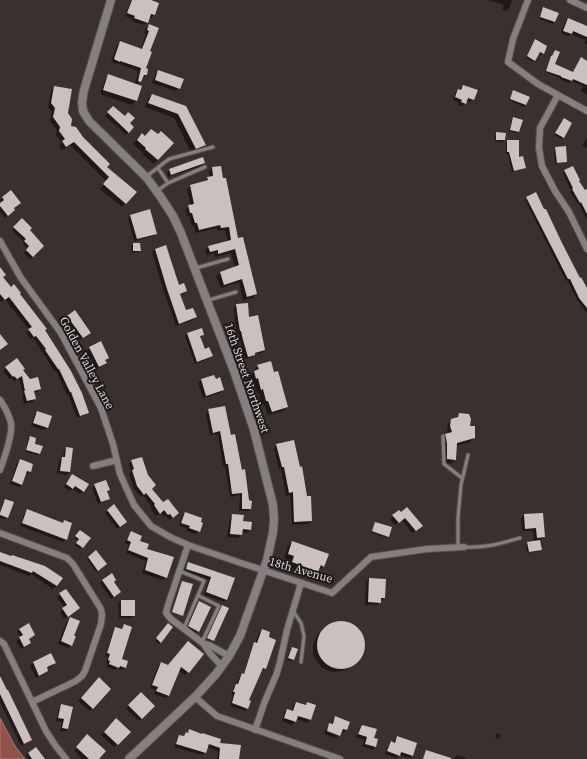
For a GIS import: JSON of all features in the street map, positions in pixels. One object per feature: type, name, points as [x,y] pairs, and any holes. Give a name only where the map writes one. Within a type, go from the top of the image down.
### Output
[{"type":"street","name":"16th Street Northwest","points":[[112,0],[84,90],[82,102],[83,111],[89,121],[146,177],[173,216],[181,233],[234,371],[254,430],[273,505],[274,519],[273,532],[264,571],[240,636],[229,656],[216,674],[195,697],[129,759]]},
{"type":"street","points":[[528,0],[513,39],[508,62],[538,84],[587,111]]},
{"type":"street","points":[[570,0],[587,8]]},
{"type":"street","points":[[558,95],[540,128],[539,148],[542,166],[555,191],[569,212],[587,249]]},
{"type":"street","name":"Golden Valley Lane","points":[[0,241],[21,278],[61,333],[101,408],[113,444],[120,474],[134,505],[151,526],[170,537]]},
{"type":"street","points":[[0,400],[5,407],[12,424],[8,445],[0,470]]},
{"type":"street","points":[[93,466],[117,460]]},
{"type":"street","points":[[0,533],[67,558],[73,564],[101,609],[101,624],[82,676],[76,681],[32,702]]},
{"type":"street","name":"18th Avenue","points":[[170,537],[264,571],[332,593],[372,557],[427,549],[461,547]]},
{"type":"street","points":[[188,544],[166,613],[171,619],[203,643],[229,656]]},
{"type":"street","points":[[255,730],[264,701],[278,667],[301,583]]},
{"type":"street","points":[[0,641],[4,644],[46,730],[66,759]]},
{"type":"street","points":[[203,643],[206,649],[222,666]]},
{"type":"street","points":[[195,697],[217,716],[340,759]]},
{"type":"lane","points":[[146,177],[169,159],[213,147]]},
{"type":"lane","points":[[158,168],[168,182]]},
{"type":"lane","points":[[157,192],[168,182],[205,168]]},
{"type":"lane","points":[[195,269],[228,259]]},
{"type":"lane","points":[[207,301],[236,292]]},
{"type":"lane","points":[[443,436],[444,464],[462,478]]},
{"type":"lane","points":[[468,455],[462,478],[458,518],[461,547],[478,548],[520,538]]},
{"type":"lane","points":[[180,571],[204,580],[199,596],[184,629]]},
{"type":"lane","points":[[199,596],[219,606],[203,643]]},
{"type":"lane","points":[[293,611],[301,622],[304,636],[301,662]]},
{"type":"shaded area","points":[[0,718],[15,746],[25,759],[0,759]]},
{"type":"building","points":[[132,0],[151,0],[159,3],[155,15],[151,14],[148,23],[134,18],[135,16],[127,13]]},
{"type":"building","points":[[543,7],[559,13],[555,22],[540,17]]},
{"type":"building","points":[[568,18],[587,26],[587,37],[573,31],[572,34],[563,31]]},
{"type":"building","points":[[149,24],[159,28],[150,51],[152,52],[146,68],[148,69],[147,75],[144,75],[141,82],[138,81],[141,68],[114,59],[120,41],[142,49],[149,31],[147,30]]},
{"type":"building","points":[[535,39],[547,46],[544,54],[540,52],[535,61],[527,56]]},
{"type":"building","points":[[555,50],[560,52],[555,64],[573,72],[581,57],[587,61],[587,85],[546,71],[551,56]]},
{"type":"building","points":[[158,70],[184,79],[180,89],[155,80]]},
{"type":"building","points":[[108,74],[142,86],[137,101],[103,90]]},
{"type":"building","points":[[463,85],[478,90],[474,100],[468,98],[466,104],[461,102],[462,100],[455,97],[458,89],[461,90]]},
{"type":"building","points":[[54,86],[72,89],[68,113],[72,119],[71,126],[76,127],[83,137],[110,164],[107,167],[137,192],[126,204],[103,184],[109,177],[74,142],[66,147],[62,141],[65,139],[59,131],[60,127],[53,117],[55,108],[51,103]]},
{"type":"building","points":[[513,90],[530,97],[526,105],[510,99]]},
{"type":"building","points":[[152,94],[186,106],[206,145],[196,149],[178,114],[148,103]]},
{"type":"building","points":[[113,106],[125,116],[128,112],[135,118],[130,123],[134,127],[129,133],[107,112]]},
{"type":"building","points":[[513,117],[523,120],[519,132],[510,130]]},
{"type":"building","points":[[564,118],[572,123],[564,138],[555,133]]},
{"type":"building","points":[[151,129],[158,134],[161,131],[174,143],[158,160],[137,140],[142,133],[145,136]]},
{"type":"building","points":[[496,132],[506,133],[505,140],[496,140]]},
{"type":"building","points":[[507,140],[519,140],[519,157],[523,156],[526,168],[514,171],[509,152],[507,152]]},
{"type":"building","points":[[566,146],[567,162],[557,163],[555,147]]},
{"type":"building","points":[[203,157],[205,163],[171,175],[169,169]]},
{"type":"building","points":[[221,166],[223,178],[226,178],[238,238],[243,237],[257,294],[247,297],[242,279],[224,285],[220,272],[239,265],[235,249],[218,254],[218,250],[210,252],[208,246],[231,240],[229,227],[221,228],[220,225],[199,230],[192,213],[190,213],[188,205],[194,204],[190,185],[208,180],[207,177],[213,176],[212,167]]},
{"type":"building","points":[[573,166],[580,180],[579,181],[585,190],[587,189],[587,214],[572,189],[573,188],[564,170]]},
{"type":"building","points":[[11,190],[21,203],[14,208],[15,210],[8,216],[0,206],[0,203],[4,200],[2,197]]},
{"type":"building","points":[[536,192],[580,278],[581,277],[587,288],[587,308],[579,298],[570,279],[568,279],[526,197]]},
{"type":"building","points":[[150,209],[157,234],[137,239],[130,215]]},
{"type":"building","points":[[22,218],[32,228],[30,230],[44,246],[33,257],[26,250],[29,246],[24,241],[26,239],[13,227]]},
{"type":"building","points":[[133,243],[140,243],[141,251],[133,251]]},
{"type":"building","points":[[166,245],[179,285],[184,283],[187,291],[180,294],[186,310],[193,308],[197,317],[179,324],[155,249]]},
{"type":"building","points":[[0,267],[6,275],[3,277],[11,287],[14,284],[47,329],[45,330],[71,371],[82,393],[89,413],[80,416],[71,392],[59,369],[36,336],[34,337],[28,329],[32,327],[9,297],[5,300],[0,294]]},
{"type":"building","points":[[248,303],[249,317],[258,315],[265,350],[248,357],[240,331],[236,304]]},
{"type":"building","points":[[75,310],[91,333],[83,338],[67,316]]},
{"type":"building","points":[[202,328],[204,335],[200,336],[205,349],[209,347],[213,356],[197,362],[187,333]]},
{"type":"building","points":[[0,334],[8,344],[0,350]]},
{"type":"building","points":[[101,341],[109,358],[105,360],[107,363],[99,367],[89,347]]},
{"type":"building","points":[[17,358],[25,369],[23,370],[30,379],[38,377],[41,389],[34,391],[36,399],[27,401],[22,376],[17,379],[14,376],[13,377],[5,367]]},
{"type":"building","points":[[271,361],[274,372],[278,371],[288,407],[272,412],[268,401],[266,401],[263,389],[261,390],[258,378],[256,379],[254,371],[259,369],[257,365]]},
{"type":"building","points":[[214,375],[216,379],[220,377],[224,390],[206,396],[201,379]]},
{"type":"building","points":[[225,406],[231,435],[235,434],[242,470],[245,469],[249,500],[252,501],[251,509],[242,509],[242,493],[232,494],[228,464],[226,464],[220,431],[213,433],[208,409]]},
{"type":"building","points":[[37,411],[52,416],[48,428],[33,423]]},
{"type":"building","points":[[459,413],[469,414],[471,419],[470,426],[475,426],[475,438],[457,443],[456,460],[447,459],[447,443],[445,434],[452,432],[450,426],[451,419],[458,417]]},
{"type":"building","points":[[30,436],[36,438],[35,444],[43,446],[40,454],[26,450]]},
{"type":"building","points":[[294,440],[300,467],[302,466],[307,496],[311,496],[312,521],[294,522],[293,492],[289,493],[284,467],[282,467],[276,444]]},
{"type":"building","points":[[66,447],[73,448],[70,472],[60,471],[62,457],[65,457]]},
{"type":"building","points":[[142,457],[148,475],[156,485],[152,489],[163,502],[168,499],[179,513],[173,518],[164,510],[160,514],[154,505],[155,504],[146,493],[144,495],[137,486],[132,470],[134,469],[131,460]]},
{"type":"building","points":[[20,459],[33,464],[31,472],[27,471],[22,485],[12,481]]},
{"type":"building","points":[[72,474],[89,484],[84,492],[75,486],[73,489],[66,484]]},
{"type":"building","points":[[106,480],[110,490],[107,491],[110,499],[101,502],[94,484]]},
{"type":"building","points":[[5,499],[14,502],[8,518],[0,515]]},
{"type":"building","points":[[114,504],[127,522],[120,527],[107,510]]},
{"type":"building","points":[[407,507],[423,526],[416,531],[405,518],[399,523],[392,515],[399,510],[401,512]]},
{"type":"building","points":[[27,509],[63,523],[64,520],[72,523],[67,540],[22,523]]},
{"type":"building","points":[[185,512],[202,518],[201,522],[203,523],[200,532],[181,523]]},
{"type":"building","points":[[543,513],[545,537],[537,538],[536,528],[525,529],[524,514]]},
{"type":"building","points":[[232,514],[244,515],[243,521],[252,522],[251,530],[243,529],[242,535],[230,534]]},
{"type":"building","points":[[375,522],[392,527],[389,537],[372,531]]},
{"type":"building","points":[[80,530],[91,538],[83,548],[76,543],[79,539],[75,536]]},
{"type":"building","points":[[131,531],[142,536],[140,541],[149,544],[147,549],[174,557],[167,578],[145,570],[148,558],[128,550],[131,542],[127,540]]},
{"type":"building","points":[[540,540],[542,550],[529,552],[527,542]]},
{"type":"building","points":[[292,541],[329,554],[324,567],[321,565],[318,572],[292,562],[294,556],[288,554]]},
{"type":"building","points":[[96,550],[107,564],[98,571],[88,557]]},
{"type":"building","points":[[0,552],[45,566],[63,578],[57,586],[33,571],[32,573],[0,561]]},
{"type":"building","points":[[188,562],[235,578],[227,600],[206,592],[211,577],[186,569]]},
{"type":"building","points":[[112,573],[116,580],[114,582],[121,592],[114,597],[102,580]]},
{"type":"building","points":[[369,578],[386,579],[385,598],[381,598],[381,603],[368,602]]},
{"type":"building","points":[[182,581],[193,584],[183,616],[172,612]]},
{"type":"building","points":[[66,589],[80,608],[68,617],[62,608],[67,605],[59,593]]},
{"type":"building","points":[[121,600],[135,600],[135,616],[121,616]]},
{"type":"building","points":[[199,601],[211,607],[199,632],[188,626]]},
{"type":"building","points":[[222,605],[229,608],[214,641],[207,638]]},
{"type":"building","points":[[70,617],[80,621],[72,646],[61,641]]},
{"type":"building","points":[[341,621],[350,623],[358,628],[363,636],[365,645],[363,654],[358,662],[350,667],[341,669],[332,667],[324,662],[319,654],[317,645],[319,636],[324,628],[332,623]]},
{"type":"building","points":[[29,623],[35,635],[29,639],[31,643],[24,647],[19,637],[23,635],[19,629]]},
{"type":"building","points":[[168,623],[173,627],[161,643],[156,638]]},
{"type":"building","points":[[124,624],[132,627],[122,659],[128,661],[126,668],[120,666],[119,668],[109,664],[110,661],[108,660],[110,654],[107,653],[115,627],[122,629]]},
{"type":"building","points":[[262,629],[270,632],[269,637],[276,640],[266,669],[263,668],[249,700],[251,701],[248,709],[232,703],[235,692],[233,692],[242,673],[244,674],[254,642],[257,643]]},
{"type":"building","points":[[188,641],[204,654],[189,673],[181,667],[169,696],[156,691],[158,687],[152,685],[161,662],[168,665]]},
{"type":"building","points":[[292,647],[298,649],[294,660],[288,658]]},
{"type":"building","points":[[51,653],[56,663],[47,667],[48,671],[39,676],[33,662]]},
{"type":"building","points":[[0,676],[32,740],[24,744],[0,694]]},
{"type":"building","points":[[99,677],[111,689],[93,709],[81,698]]},
{"type":"building","points":[[141,692],[155,706],[142,719],[128,705]]},
{"type":"building","points":[[296,702],[306,705],[307,702],[316,705],[311,720],[298,716],[296,722],[284,718],[287,709],[293,711]]},
{"type":"building","points":[[61,704],[73,707],[68,729],[62,728],[64,719],[58,718]]},
{"type":"building","points":[[335,716],[350,722],[347,730],[343,729],[340,736],[327,731],[329,723],[333,724]]},
{"type":"building","points":[[116,718],[131,732],[118,745],[104,732]]},
{"type":"building","points":[[362,725],[377,729],[374,738],[378,739],[376,747],[365,744],[367,737],[358,734]]},
{"type":"building","points":[[189,729],[221,739],[220,743],[241,745],[239,759],[219,759],[220,748],[209,744],[206,753],[176,744],[179,735],[184,736],[186,732],[188,733]]},
{"type":"building","points":[[87,734],[106,751],[99,759],[89,759],[76,747]]},
{"type":"building","points":[[397,736],[417,743],[413,756],[401,752],[400,756],[387,751],[391,741],[395,743]]},
{"type":"building","points":[[36,747],[45,759],[32,759],[28,753]]},
{"type":"building","points":[[426,750],[451,758],[451,759],[423,759]]}]
